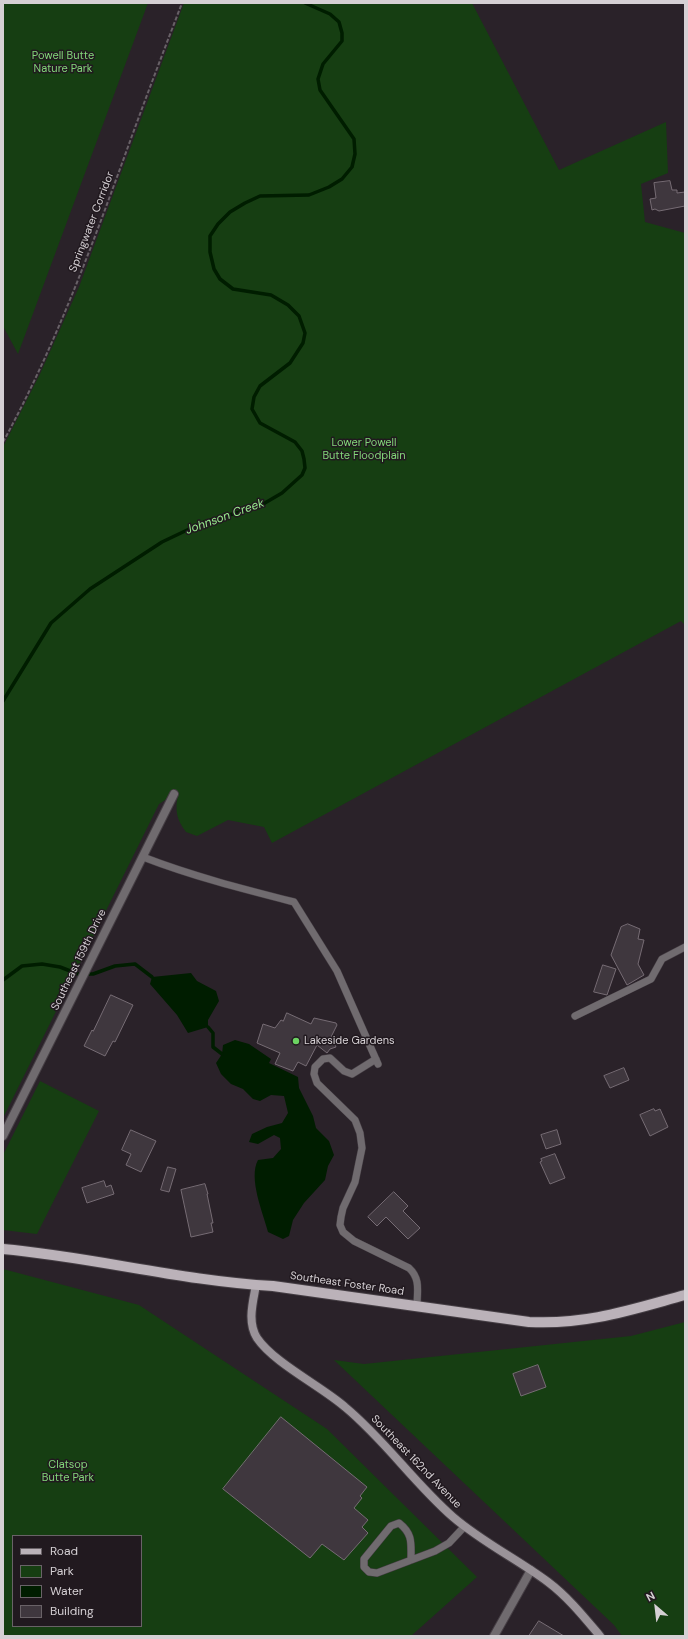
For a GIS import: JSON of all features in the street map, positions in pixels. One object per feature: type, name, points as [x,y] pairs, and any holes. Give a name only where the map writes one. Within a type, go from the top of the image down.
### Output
[{"type":"main road","name":"Southeast Foster Road","points":[[3,1249],[93,1261],[234,1284],[273,1286],[523,1321],[560,1323],[598,1318],[685,1295]]},
{"type":"street","name":"Southeast 159th Drive","points":[[3,1136],[174,794]]},
{"type":"street","name":"Southeast 162nd Avenue","points":[[256,1285],[251,1322],[256,1335],[261,1342],[284,1362],[336,1400],[360,1420],[438,1503],[464,1527],[531,1570],[557,1589],[600,1636]]},
{"type":"street","points":[[494,1636],[531,1570]]},
{"type":"lane","points":[[143,857],[172,869],[294,902],[337,971],[377,1062],[352,1074],[344,1071],[330,1058],[323,1059],[315,1067],[314,1074],[317,1083],[355,1120],[360,1133],[362,1148],[355,1182],[340,1217],[340,1225],[343,1232],[354,1242],[409,1268],[414,1273],[418,1280],[417,1306]]},
{"type":"lane","points":[[575,1016],[651,978],[662,959],[685,947]]},
{"type":"lane","points":[[412,1560],[410,1536],[407,1529],[399,1523],[391,1526],[364,1559],[364,1567],[368,1572],[377,1573],[412,1560],[449,1543],[464,1527]]},
{"type":"path","name":"Springwater Corridor","points":[[3,442],[35,379],[74,291],[182,3]]},
{"type":"green space","name":"Powell Butte Nature Park","points":[[3,3],[148,3],[18,354],[3,326]]},
{"type":"green space","name":"Lower Powell Butte Floodplain","points":[[184,3],[472,3],[559,170],[666,122],[668,173],[641,184],[645,222],[685,233],[685,625],[681,621],[272,843],[264,827],[228,820],[197,836],[186,832],[180,823],[177,814],[178,794],[176,793],[159,804],[3,1118],[3,447],[40,374],[79,287]]},
{"type":"green space","points":[[40,1081],[99,1111],[37,1234],[3,1230],[3,1155]]},
{"type":"green space","name":"Clatsop Butte Park","points":[[3,1269],[139,1305],[327,1429],[477,1577],[411,1636],[3,1636]]},
{"type":"green space","points":[[685,1322],[685,1636],[622,1636],[614,1625],[334,1360],[364,1364],[631,1336]]},
{"type":"water","points":[[191,973],[197,981],[216,991],[219,1001],[208,1020],[208,1027],[188,1033],[177,1015],[150,984],[152,977]]},
{"type":"water","points":[[235,1040],[249,1044],[271,1059],[269,1063],[298,1077],[299,1088],[313,1116],[316,1128],[329,1141],[334,1155],[328,1166],[325,1180],[304,1203],[293,1220],[289,1236],[283,1239],[268,1232],[255,1186],[255,1167],[258,1160],[273,1158],[281,1149],[280,1138],[274,1135],[258,1144],[249,1142],[252,1134],[267,1127],[282,1123],[288,1113],[284,1096],[271,1095],[260,1101],[253,1099],[243,1089],[231,1084],[221,1074],[216,1063],[222,1054],[223,1045]]},
{"type":"building","points":[[670,181],[672,190],[677,190],[677,193],[685,192],[685,206],[659,211],[655,209],[652,210],[650,199],[656,198],[654,183]]},
{"type":"building","points":[[628,924],[640,929],[638,939],[644,940],[638,964],[644,975],[627,985],[611,955],[621,927]]},
{"type":"building","points":[[603,965],[616,969],[607,995],[594,992]]},
{"type":"building","points":[[111,995],[133,1005],[115,1042],[113,1041],[105,1056],[84,1046]]},
{"type":"building","name":"Lakeside Gardens","points":[[287,1013],[311,1024],[314,1018],[336,1023],[337,1025],[331,1037],[336,1040],[334,1043],[336,1047],[330,1049],[327,1053],[317,1045],[306,1066],[298,1062],[293,1071],[275,1064],[280,1053],[257,1043],[263,1024],[275,1028],[281,1020],[283,1021]]},
{"type":"building","points":[[624,1068],[629,1080],[610,1088],[604,1076]]},
{"type":"building","points":[[654,1109],[655,1111],[660,1109],[668,1127],[650,1136],[640,1115]]},
{"type":"building","points":[[131,1130],[156,1141],[141,1172],[126,1165],[131,1154],[122,1150]]},
{"type":"building","points":[[557,1130],[561,1144],[546,1149],[541,1135]]},
{"type":"building","points":[[555,1154],[565,1178],[550,1184],[540,1162],[542,1161],[541,1159]]},
{"type":"building","points":[[168,1167],[176,1169],[169,1192],[161,1190]]},
{"type":"building","points":[[104,1181],[106,1187],[111,1185],[114,1194],[87,1203],[82,1188]]},
{"type":"building","points":[[205,1184],[213,1223],[211,1223],[213,1232],[191,1237],[181,1190]]},
{"type":"building","points":[[394,1192],[408,1206],[403,1211],[420,1228],[408,1239],[386,1217],[377,1226],[368,1217]]},
{"type":"building","points":[[538,1365],[546,1387],[521,1396],[513,1374]]},
{"type":"building","points":[[281,1417],[367,1487],[360,1496],[362,1498],[354,1508],[368,1520],[362,1527],[368,1533],[344,1560],[322,1544],[310,1558],[223,1489]]},
{"type":"building","points":[[539,1621],[564,1636],[529,1636]]},
{"type":"waterway","name":"Johnson Creek","points":[[3,701],[51,623],[90,589],[162,542],[204,522],[258,507],[282,493],[302,475],[305,468],[302,451],[295,442],[260,423],[252,409],[254,397],[260,386],[290,363],[303,343],[305,333],[299,316],[288,305],[271,295],[233,289],[220,279],[214,269],[210,252],[210,236],[218,224],[230,212],[245,203],[260,196],[309,195],[329,187],[342,179],[352,167],[355,154],[354,139],[320,90],[318,79],[323,64],[342,41],[342,33],[339,22],[330,14],[305,3]]},
{"type":"waterway","points":[[3,980],[22,966],[42,964],[60,967],[78,974],[93,974],[115,966],[135,964],[152,977]]},
{"type":"waterway","points":[[208,1027],[213,1033],[213,1047],[222,1054]]},
{"type":"place","name":"Lakeside Gardens","points":[[296,1041]]}]
